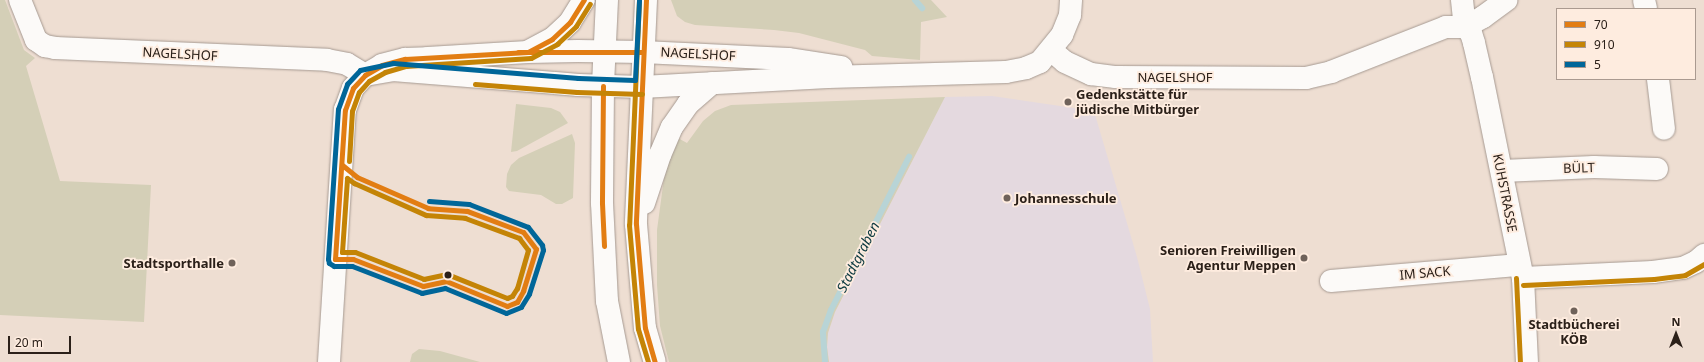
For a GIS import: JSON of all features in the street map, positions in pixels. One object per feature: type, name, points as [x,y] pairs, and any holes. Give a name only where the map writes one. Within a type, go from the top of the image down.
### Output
[{"type":"street","name":"NAGELSHOF","points":[[20,0],[36,40],[45,46],[327,60],[347,64],[365,75],[393,70],[603,86],[642,87],[889,75],[1006,72],[1026,68],[1040,62],[1051,50],[1065,62],[1091,74],[1116,77],[1306,78],[1331,72],[1446,27],[1465,27]]},
{"type":"street","points":[[528,52],[552,39],[570,22],[584,0]]},
{"type":"street","points":[[607,0],[603,86],[602,211],[607,301],[619,362]]},
{"type":"street","points":[[646,0],[636,224],[645,328],[655,362]]},
{"type":"street","points":[[1051,50],[1062,35],[1070,15],[1071,0]]},
{"type":"street","points":[[1462,0],[1465,27],[1483,17],[1506,0]]},
{"type":"street","name":"KUHSTRASSE","points":[[1465,27],[1471,33],[1474,42],[1502,171],[1521,272],[1527,362]]},
{"type":"street","name":"NAGELSHOF","points":[[329,362],[345,110],[353,88],[365,75],[382,65],[405,59],[528,52],[605,51],[788,59],[889,75]]},
{"type":"street","points":[[1658,80],[1664,129]]},
{"type":"street","points":[[636,224],[660,154],[672,127],[688,104],[712,83]]},
{"type":"street","name":"BÜLT","points":[[1502,171],[1594,167],[1657,169]]},
{"type":"street","name":"IM SACK","points":[[1331,281],[1521,272],[1653,272],[1683,268],[1696,262],[1704,255]]},
{"type":"shaded area","points":[[0,0],[5,0],[24,50],[35,58],[26,66],[60,181],[151,185],[144,322],[0,315]]},
{"type":"shaded area","points":[[671,0],[931,0],[947,17],[921,22],[920,60],[872,56],[865,50],[799,33],[695,25],[685,22],[677,16]]},
{"type":"shaded area","name":"Johannesschule","points":[[992,96],[1094,111],[1137,257],[1150,309],[1153,362],[829,362],[827,347],[828,333],[835,312],[945,97]]},
{"type":"shaded area","points":[[945,97],[835,312],[828,333],[827,347],[829,362],[669,362],[660,326],[657,285],[657,230],[664,178],[676,137],[687,143],[703,121],[715,111],[731,105]]},
{"type":"shaded area","points":[[516,104],[551,108],[560,112],[568,123],[517,151],[511,152]]},
{"type":"shaded area","points":[[572,134],[575,143],[573,198],[562,204],[556,204],[541,195],[509,191],[506,187],[507,174],[511,165],[519,158]]},
{"type":"shaded area","points":[[419,349],[440,351],[480,362],[410,362],[412,354]]},
{"type":"waterway","name":"Stadtgraben","points":[[915,0],[922,8]]},
{"type":"waterway","name":"Stadtgraben","points":[[825,362],[823,332],[831,310],[909,157]]},
{"type":"transit line","name":"70","points":[[518,52],[528,52],[552,39],[570,22],[584,0]]},
{"type":"transit line","name":"910","points":[[639,0],[629,225],[638,329],[648,362]]},
{"type":"transit line","name":"5","points":[[429,201],[469,204],[528,227],[542,245],[543,250],[529,294],[521,307],[506,313],[445,288],[422,293],[352,266],[334,266],[329,263],[328,259],[338,109],[347,84],[360,70],[393,63],[578,78],[635,80],[639,0]]},
{"type":"transit line","name":"70","points":[[646,0],[636,224],[645,328],[655,362]]},
{"type":"transit line","name":"910","points":[[349,161],[352,111],[359,92],[369,81],[385,72],[406,66],[531,58],[557,44],[576,26],[590,4]]},
{"type":"transit line","name":"70","points":[[335,259],[345,110],[353,88],[365,75],[382,65],[405,59],[528,52],[643,52]]},
{"type":"transit line","name":"910","points":[[475,84],[577,92],[642,94]]},
{"type":"transit line","name":"70","points":[[603,86],[602,203],[604,246]]},
{"type":"transit line","name":"70","points":[[335,259],[353,259],[423,286],[446,281],[507,306],[517,302],[523,291],[536,249],[523,232],[467,211],[428,208],[357,177],[342,165]]},
{"type":"transit line","name":"910","points":[[347,178],[354,183],[426,215],[465,218],[519,238],[528,250],[517,288],[512,296],[507,298],[447,274],[424,279],[355,252],[342,252],[347,178]]},
{"type":"transit line","name":"910","points":[[1523,285],[1654,279],[1685,275],[1704,264]]},
{"type":"transit line","name":"910","points":[[1516,278],[1520,362]]},
{"type":"place","name":"Gedenkstätte für jüdische Mitbürger","points":[[1068,102]]},
{"type":"place","name":"Johannesschule","points":[[1007,198]]},
{"type":"place","name":"Senioren Freiwilligen Agentur Meppen","points":[[1304,258]]},
{"type":"place","name":"Stadtsporthalle","points":[[232,263]]},
{"type":"place","name":"Stadtbücherei KÖB","points":[[1574,311]]}]
